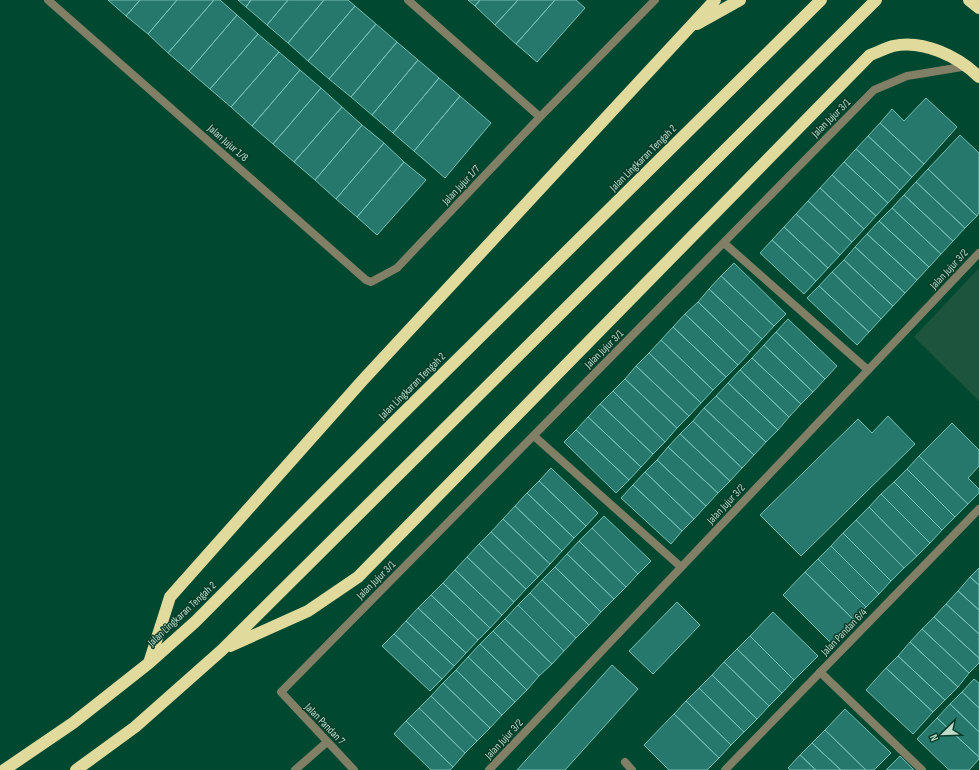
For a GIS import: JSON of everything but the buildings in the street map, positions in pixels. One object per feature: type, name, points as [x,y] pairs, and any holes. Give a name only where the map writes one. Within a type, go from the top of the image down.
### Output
[{"type":"highway","points":[[149,663],[170,597],[362,380],[714,0]]},
{"type":"highway","points":[[686,30],[740,0]]},
{"type":"highway","name":"Jalan Lingkaran Tengah 2","points":[[4,770],[73,724],[149,663],[195,622],[392,424],[821,0]]},
{"type":"highway","points":[[76,770],[135,727],[222,650],[876,0]]},
{"type":"highway","points":[[969,0],[979,8]]},
{"type":"highway","points":[[222,650],[308,611],[358,577],[870,55],[894,46],[918,46],[945,53],[968,66],[979,77]]},
{"type":"street","name":"Jalan Jujur 1/8","points":[[48,0],[366,280],[371,282],[376,281],[397,268]]},
{"type":"street","points":[[408,0],[540,116]]},
{"type":"street","name":"Jalan Jujur 1/7","points":[[397,268],[540,116],[655,0]]},
{"type":"street","name":"Jalan Jujur 3/1","points":[[280,692],[724,244],[874,90],[907,76],[968,66]]},
{"type":"street","points":[[724,244],[868,370]]},
{"type":"street","name":"Jalan Jujur 3/2","points":[[489,770],[979,253]]},
{"type":"street","points":[[534,436],[681,567]]},
{"type":"street","name":"Jalan Pandan 6/4","points":[[725,770],[979,509]]},
{"type":"street","points":[[820,672],[922,770]]},
{"type":"street","name":"Jalan Pandan 7","points":[[280,692],[354,770]]},
{"type":"street","points":[[295,770],[327,742]]},
{"type":"street","points":[[624,762],[632,770]]},
{"type":"shaded area","points":[[979,268],[979,401],[914,337]]}]
